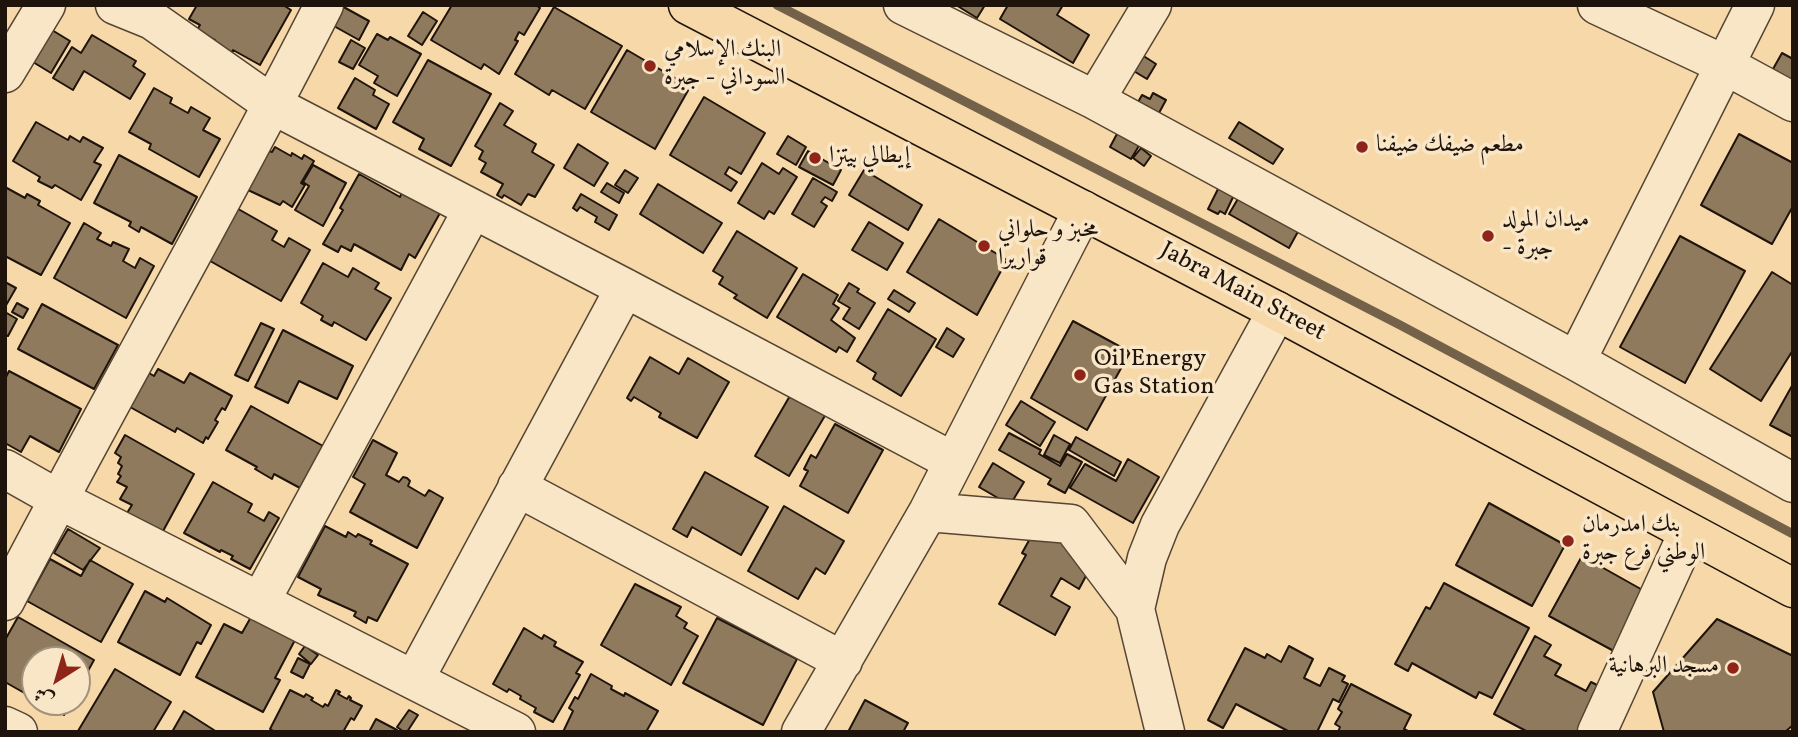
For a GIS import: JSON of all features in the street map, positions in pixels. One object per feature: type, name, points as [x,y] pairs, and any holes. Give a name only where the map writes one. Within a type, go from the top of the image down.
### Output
[{"type":"main road","name":"Jabra Main Street","points":[[688,5],[1277,311],[1793,588]]},
{"type":"street","points":[[5,73],[46,5]]},
{"type":"street","points":[[115,5],[152,20],[274,106],[952,461]]},
{"type":"street","points":[[5,601],[58,499],[274,106],[324,5]]},
{"type":"street","points":[[903,5],[1095,100],[1576,360],[1793,483]]},
{"type":"street","points":[[1095,100],[1153,5]]},
{"type":"street","points":[[1597,5],[1723,64],[1793,102]]},
{"type":"street","points":[[1576,360],[1755,5]]},
{"type":"street","points":[[260,602],[473,209]]},
{"type":"street","points":[[801,732],[928,512],[1083,210]]},
{"type":"street","points":[[414,680],[625,288]]},
{"type":"street","points":[[1135,609],[1147,558],[1160,525],[1277,311]]},
{"type":"street","points":[[5,470],[516,732]]},
{"type":"street","points":[[517,487],[843,661]]},
{"type":"street","points":[[928,512],[1071,524],[1135,609],[1165,732]]},
{"type":"street","points":[[1597,732],[1688,533]]},
{"type":"street","points":[[5,726],[18,732]]},
{"type":"building","points":[[197,5],[283,5],[291,10],[260,65],[233,50],[231,53],[213,43],[215,40],[197,30],[200,25],[189,19]]},
{"type":"building","points":[[340,5],[369,21],[359,40],[323,20]]},
{"type":"building","points":[[452,5],[536,5],[540,8],[524,35],[519,32],[515,40],[518,41],[499,74],[484,64],[481,69],[431,40]]},
{"type":"building","points":[[956,5],[985,5],[977,18]]},
{"type":"building","points":[[1008,5],[1063,5],[1057,15],[1089,35],[1073,63],[1000,19]]},
{"type":"building","points":[[554,7],[622,46],[585,109],[552,90],[549,95],[515,74]]},
{"type":"building","points":[[423,12],[437,21],[422,45],[408,36]]},
{"type":"building","points":[[47,27],[70,41],[51,73],[28,59]]},
{"type":"building","points":[[377,34],[388,40],[390,37],[421,54],[397,96],[374,83],[378,76],[359,65]]},
{"type":"building","points":[[92,35],[136,61],[133,66],[145,74],[130,99],[84,71],[73,90],[53,78],[72,47],[81,53]]},
{"type":"building","points":[[351,40],[365,48],[353,69],[339,62]]},
{"type":"building","points":[[627,50],[690,87],[655,149],[591,112]]},
{"type":"building","points":[[1782,53],[1793,59],[1793,101],[1764,85]]},
{"type":"building","points":[[1142,55],[1156,64],[1147,79],[1132,70]]},
{"type":"building","points":[[428,60],[491,94],[451,166],[419,149],[424,139],[393,122]]},
{"type":"building","points":[[355,78],[375,90],[373,95],[389,104],[376,129],[338,108]]},
{"type":"building","points":[[154,88],[172,98],[170,103],[188,113],[191,107],[210,118],[203,130],[220,139],[199,177],[149,149],[151,144],[129,132]]},
{"type":"building","points":[[1153,93],[1166,100],[1153,124],[1132,113],[1142,95],[1150,99]]},
{"type":"building","points":[[704,97],[765,133],[741,174],[729,167],[725,174],[737,182],[731,191],[670,155]]},
{"type":"building","points":[[500,103],[513,111],[504,125],[536,144],[532,152],[554,165],[535,197],[528,194],[521,205],[504,195],[502,198],[497,195],[503,184],[481,172],[486,163],[479,159],[483,151],[475,146]]},
{"type":"building","points":[[36,122],[68,140],[70,136],[80,142],[83,137],[103,148],[94,162],[101,165],[81,200],[55,185],[52,188],[38,181],[40,177],[13,161]]},
{"type":"building","points":[[1239,122],[1283,149],[1273,164],[1229,138]]},
{"type":"building","points":[[1118,132],[1140,144],[1131,159],[1110,147]]},
{"type":"building","points":[[1739,134],[1793,163],[1793,206],[1772,244],[1701,205]]},
{"type":"building","points":[[788,136],[806,147],[796,165],[777,154]]},
{"type":"building","points":[[578,144],[608,163],[594,186],[564,168]]},
{"type":"building","points":[[275,147],[291,156],[292,153],[302,159],[304,155],[314,161],[301,183],[305,185],[292,207],[283,201],[280,205],[248,190],[267,150],[272,152]]},
{"type":"building","points":[[1141,148],[1151,156],[1144,166],[1133,158]]},
{"type":"building","points":[[808,151],[841,170],[833,185],[799,167]]},
{"type":"building","points":[[119,155],[197,197],[172,244],[141,227],[139,232],[129,226],[131,222],[94,203]]},
{"type":"building","points":[[762,163],[779,174],[783,168],[797,177],[774,214],[769,211],[764,219],[738,203]]},
{"type":"building","points":[[313,165],[346,183],[323,226],[295,210],[309,186],[303,182]]},
{"type":"building","points":[[625,170],[638,178],[628,193],[615,185]]},
{"type":"building","points":[[864,170],[922,205],[908,230],[849,195]]},
{"type":"building","points":[[359,174],[400,197],[402,192],[440,213],[415,258],[409,254],[401,270],[354,244],[351,251],[341,246],[338,252],[323,244],[343,210],[340,208]]},
{"type":"building","points":[[813,178],[837,192],[832,201],[825,197],[821,202],[827,206],[814,227],[792,214]]},
{"type":"building","points":[[607,183],[624,193],[619,203],[601,192]]},
{"type":"building","points":[[658,184],[722,223],[703,253],[640,214]]},
{"type":"building","points":[[1220,185],[1235,193],[1225,214],[1208,209]]},
{"type":"building","points":[[5,187],[25,198],[27,194],[40,201],[38,205],[70,223],[41,275],[5,256]]},
{"type":"building","points":[[581,194],[617,215],[609,230],[595,222],[597,217],[580,207],[577,211],[573,208]]},
{"type":"building","points":[[1239,197],[1306,217],[1289,248],[1229,214]]},
{"type":"building","points":[[233,206],[277,231],[272,240],[284,247],[289,238],[310,250],[281,301],[203,257]]},
{"type":"building","points":[[939,219],[1007,260],[977,315],[907,272]]},
{"type":"building","points":[[869,222],[903,243],[887,270],[852,250]]},
{"type":"building","points":[[84,223],[101,233],[97,239],[111,246],[113,242],[129,249],[123,261],[135,268],[140,258],[154,266],[126,318],[54,278]]},
{"type":"building","points":[[737,231],[797,268],[767,318],[734,298],[737,295],[719,284],[723,277],[713,271]]},
{"type":"building","points":[[1680,236],[1745,271],[1685,383],[1620,347]]},
{"type":"building","points":[[323,263],[348,277],[353,268],[379,283],[375,289],[391,298],[366,340],[334,322],[332,326],[321,320],[323,316],[301,303]]},
{"type":"building","points":[[1772,272],[1793,285],[1793,350],[1761,401],[1710,369]]},
{"type":"building","points":[[803,274],[838,295],[833,304],[839,308],[831,320],[855,338],[847,352],[839,347],[836,352],[777,317]]},
{"type":"building","points":[[5,282],[16,288],[5,307]]},
{"type":"building","points":[[849,283],[859,289],[857,292],[875,303],[859,329],[843,319],[850,308],[838,301]]},
{"type":"building","points":[[894,290],[915,303],[909,312],[888,299]]},
{"type":"building","points":[[17,303],[28,309],[23,318],[12,312]]},
{"type":"building","points":[[42,304],[118,345],[94,389],[18,349]]},
{"type":"building","points":[[888,309],[936,339],[901,396],[873,379],[876,373],[857,361]]},
{"type":"building","points":[[5,312],[17,319],[8,336],[5,335]]},
{"type":"building","name":"Oil Energy Gas Station","points":[[1073,321],[1130,352],[1087,430],[1031,398]]},
{"type":"building","points":[[261,323],[274,329],[248,381],[235,375]]},
{"type":"building","points":[[947,328],[964,339],[953,357],[936,347]]},
{"type":"building","points":[[283,330],[353,366],[337,399],[299,381],[288,403],[255,387]]},
{"type":"building","points":[[650,357],[679,374],[688,358],[729,382],[697,438],[659,417],[661,413],[634,397],[631,401],[627,398]]},
{"type":"building","points":[[158,369],[184,383],[190,373],[232,396],[225,410],[222,408],[215,420],[218,422],[203,443],[177,428],[175,432],[130,407],[149,373],[154,376]]},
{"type":"building","points":[[9,371],[81,409],[59,452],[30,436],[21,452],[5,443],[5,379]]},
{"type":"building","points":[[1793,384],[1793,437],[1770,425]]},
{"type":"building","points":[[791,394],[826,414],[789,476],[755,456]]},
{"type":"building","points":[[1021,401],[1055,422],[1040,446],[1006,425]]},
{"type":"building","points":[[251,406],[323,446],[300,488],[274,474],[272,479],[255,469],[257,467],[226,450]]},
{"type":"building","points":[[835,424],[883,450],[848,513],[800,486],[808,471],[804,469],[811,455],[816,458]]},
{"type":"building","points":[[1009,433],[1041,450],[1039,454],[1060,466],[1067,454],[1082,462],[1065,493],[1048,484],[1051,479],[999,450]]},
{"type":"building","points":[[125,435],[194,474],[162,533],[127,513],[132,505],[120,499],[127,487],[117,482],[122,466],[118,463],[121,457],[115,453]]},
{"type":"building","points":[[1054,435],[1070,444],[1060,463],[1044,455]]},
{"type":"building","points":[[1076,437],[1121,462],[1114,476],[1069,450]]},
{"type":"building","points":[[373,440],[397,453],[386,475],[399,482],[403,477],[407,478],[410,481],[408,486],[425,496],[429,490],[443,498],[417,548],[350,512],[365,484],[353,477]]},
{"type":"building","points":[[1128,459],[1159,477],[1133,523],[1070,488],[1085,464],[1116,481]]},
{"type":"building","points":[[993,463],[1024,482],[1010,505],[979,487]]},
{"type":"building","points":[[705,472],[768,507],[741,555],[692,527],[687,537],[673,529]]},
{"type":"building","points":[[213,482],[252,504],[248,512],[264,521],[269,512],[279,518],[250,569],[231,559],[233,556],[184,533]]},
{"type":"building","points":[[1489,503],[1565,545],[1532,606],[1456,565]]},
{"type":"building","points":[[784,506],[844,541],[825,574],[816,568],[798,599],[748,571]]},
{"type":"building","points":[[325,526],[346,537],[348,532],[356,537],[358,534],[372,541],[370,544],[408,564],[377,621],[368,617],[366,623],[354,616],[356,612],[318,595],[321,589],[298,577]]},
{"type":"building","points":[[1037,526],[1095,559],[1079,589],[1061,578],[1051,596],[1070,607],[1055,635],[999,604],[1026,555],[1022,553]]},
{"type":"building","points":[[68,529],[100,548],[83,570],[54,553]]},
{"type":"building","points":[[1582,556],[1655,597],[1623,656],[1549,616]]},
{"type":"building","points":[[50,559],[81,576],[90,560],[133,584],[101,642],[27,601]]},
{"type":"building","points":[[1444,583],[1529,628],[1492,698],[1479,692],[1476,698],[1412,663],[1408,671],[1395,664],[1426,607],[1430,609]]},
{"type":"building","points":[[635,584],[681,607],[676,616],[687,623],[684,628],[698,636],[671,685],[601,645]]},
{"type":"building","points":[[145,591],[165,602],[167,598],[211,625],[201,644],[197,642],[180,675],[118,642]]},
{"type":"building","points":[[18,617],[69,646],[21,646],[21,691],[5,682],[5,640]]},
{"type":"building","points":[[251,617],[295,640],[275,678],[280,680],[263,712],[196,677],[224,624],[242,633]]},
{"type":"building","points":[[717,618],[797,659],[763,725],[683,683]]},
{"type":"building","name":"مسجد البرهانية","points":[[1717,619],[1793,656],[1793,725],[1785,732],[1664,732],[1653,692]]},
{"type":"building","points":[[524,628],[542,639],[544,635],[556,642],[554,646],[583,662],[576,673],[580,675],[553,722],[534,712],[536,708],[520,699],[521,696],[493,684]]},
{"type":"building","points":[[1535,636],[1551,645],[1544,656],[1561,665],[1555,675],[1586,691],[1591,682],[1607,690],[1585,732],[1528,732],[1494,714]]},
{"type":"building","points":[[305,646],[318,655],[311,664],[299,654]]},
{"type":"building","points":[[1289,646],[1313,659],[1304,678],[1320,686],[1329,668],[1345,676],[1342,681],[1348,684],[1339,702],[1333,699],[1317,732],[1290,732],[1236,704],[1223,728],[1208,720],[1245,648],[1265,658],[1267,654],[1281,662]]},
{"type":"building","points":[[298,658],[310,664],[303,678],[291,672]]},
{"type":"building","points":[[115,669],[171,702],[153,732],[78,731],[87,716],[91,716],[91,709]]},
{"type":"building","points":[[591,674],[612,686],[611,689],[624,696],[625,693],[658,711],[646,732],[563,732],[573,711],[569,708],[575,697],[578,699]]},
{"type":"building","points":[[1351,684],[1411,715],[1404,729],[1410,732],[1338,732],[1340,727],[1335,724],[1342,712],[1338,709]]},
{"type":"building","points":[[290,690],[304,697],[306,694],[323,707],[325,704],[328,706],[336,690],[340,692],[338,694],[347,699],[349,696],[350,700],[362,706],[343,732],[275,732],[270,729]]},
{"type":"building","points":[[865,700],[908,723],[903,732],[848,732]]},
{"type":"building","points":[[409,710],[418,715],[407,732],[404,732],[397,727]]},
{"type":"building","points":[[184,711],[217,732],[172,732]]},
{"type":"building","points":[[376,719],[397,730],[396,732],[369,732]]},
{"type":"waterway","points":[[777,5],[1400,325],[1793,534]]},
{"type":"place","name":"البنك الإسلامي السوداني - جبرة","points":[[650,66]]},
{"type":"place","name":"مطعم ضيفك ضيفنا","points":[[1362,147]]},
{"type":"place","name":"إيطالي بيتزا","points":[[815,158]]},
{"type":"place","name":"ميدان المولد - جبرة","points":[[1488,236]]},
{"type":"place","name":"مخبز و حلواني قواريرا","points":[[984,246]]},
{"type":"place","name":"Oil Energy Gas Station","points":[[1080,375]]},
{"type":"place","name":"بنك امدرمان الوطني فرع جبرة","points":[[1568,541]]},
{"type":"place","name":"مسجد البرهانية","points":[[1733,668]]}]
